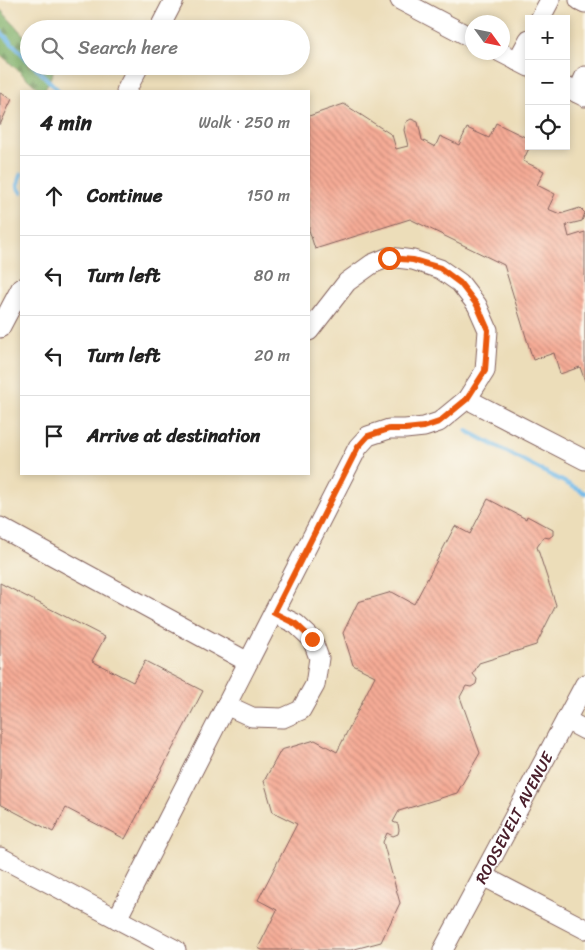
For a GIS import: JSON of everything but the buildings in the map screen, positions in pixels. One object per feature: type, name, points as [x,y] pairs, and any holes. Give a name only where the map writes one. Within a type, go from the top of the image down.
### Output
[{"type":"street","points":[[164,20],[174,0]]},
{"type":"street","points":[[400,0],[465,34]]},
{"type":"street","points":[[542,15],[550,0]]},
{"type":"street","points":[[579,0],[585,3]]},
{"type":"street","points":[[510,57],[523,64]]},
{"type":"street","points":[[127,90],[134,75]]},
{"type":"street","points":[[117,919],[358,447],[368,436],[389,429],[424,427],[439,422],[467,399],[485,371],[488,330],[477,305],[460,283],[440,268],[413,260],[389,258],[372,264],[347,282],[310,330]]},
{"type":"street","points":[[0,328],[20,290]]},
{"type":"street","points":[[467,399],[585,460]]},
{"type":"street","points":[[0,527],[248,662]]},
{"type":"street","points":[[226,705],[252,717],[284,718],[301,710],[315,685],[320,658],[312,639],[296,624],[274,613]]},
{"type":"street","name":"ROOSEVELT AVENUE","points":[[443,950],[585,684]]},
{"type":"street","points":[[566,720],[585,730]]},
{"type":"street","points":[[0,857],[176,950]]},
{"type":"street","points":[[483,876],[585,929]]},
{"type":"green space","points":[[0,9],[20,31],[20,72],[0,54]]},
{"type":"green space","points":[[23,75],[52,75],[44,90],[40,90]]},
{"type":"waterway","points":[[0,31],[20,52]]},
{"type":"waterway","points":[[43,75],[58,90]]},
{"type":"waterway","points":[[20,176],[18,183],[20,191]]},
{"type":"waterway","points":[[467,431],[585,493]]},
{"type":"route","points":[[312,639],[296,624],[274,613],[358,447],[368,436],[389,429],[424,427],[439,422],[467,399],[485,371],[488,330],[477,305],[460,283],[440,268],[413,260],[389,258]]}]
